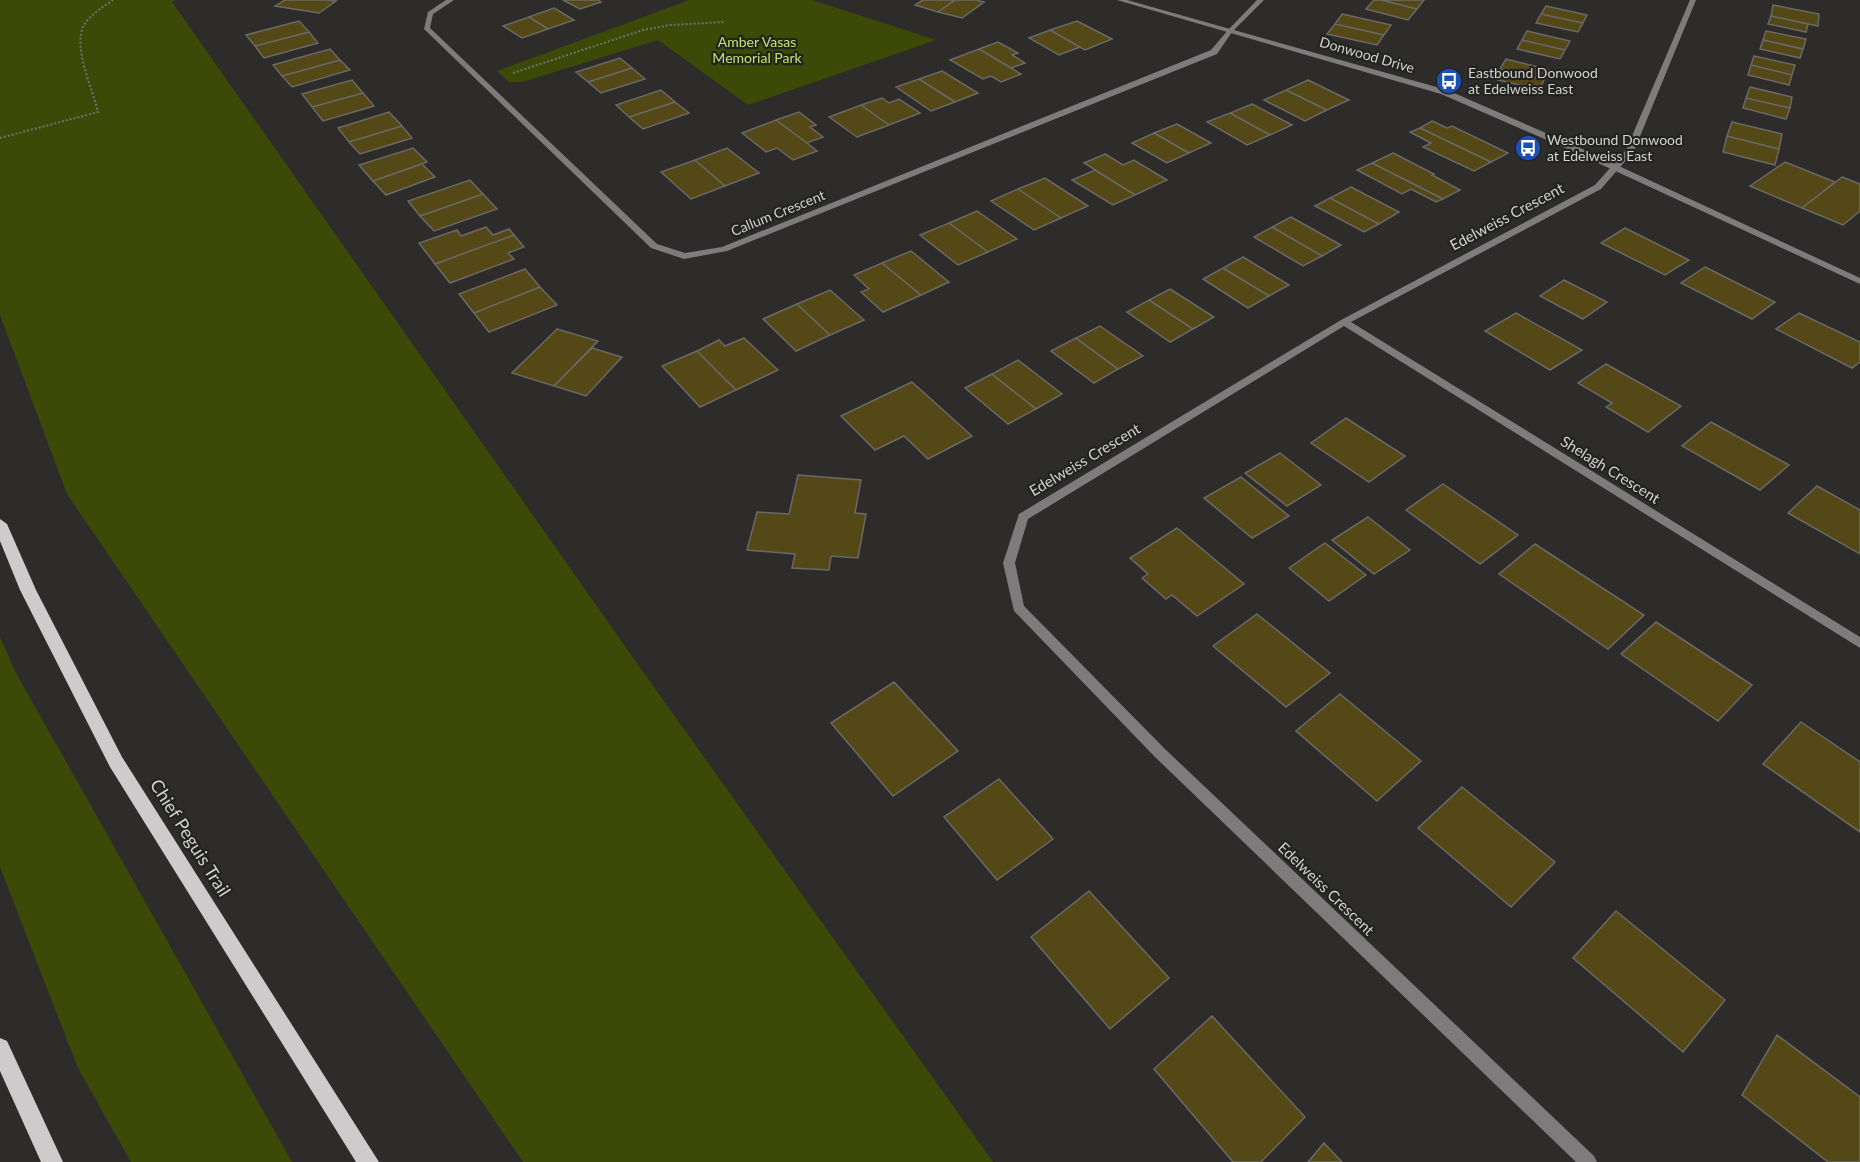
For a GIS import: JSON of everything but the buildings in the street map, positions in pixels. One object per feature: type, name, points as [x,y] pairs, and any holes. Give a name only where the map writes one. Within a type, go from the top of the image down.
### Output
[{"type":"main road","name":"Chief Peguis Trail","points":[[0,524],[28,590],[116,762],[368,1162]]},
{"type":"main road","points":[[0,1048],[52,1162]]},
{"type":"street","name":"Callum Crescent","points":[[451,0],[430,13],[426,27],[654,246],[684,256],[724,249],[1214,52],[1230,31],[1260,0]]},
{"type":"street","name":"Donwood Drive","points":[[1120,0],[1444,92],[1860,281]]},
{"type":"street","name":"Edelweiss Crescent","points":[[1588,1162],[1169,761],[1018,608],[1009,563],[1023,517],[1344,322],[1598,187],[1630,151],[1693,0]]},
{"type":"street","name":"Shelagh Crescent","points":[[1344,322],[1860,643]]},
{"type":"path","points":[[0,138],[98,112],[95,94],[79,45],[81,30],[88,20],[113,0]]},
{"type":"path","points":[[484,82],[643,30],[670,25],[724,22]]},
{"type":"green space","points":[[0,0],[176,0],[172,2],[641,669],[993,1162],[523,1162],[67,494],[0,315]]},
{"type":"green space","name":"Amber Vasas Memorial Park","points":[[689,0],[812,0],[936,40],[748,105],[658,40],[522,82],[509,82],[497,71]]},
{"type":"green space","points":[[0,637],[16,673],[292,1162],[131,1162],[78,1068],[0,867]]},
{"type":"place","name":"Eastbound Donwood at Edelweiss East","points":[[1449,81]]},
{"type":"place","name":"Westbound Donwood at Edelweiss East","points":[[1528,148]]}]
